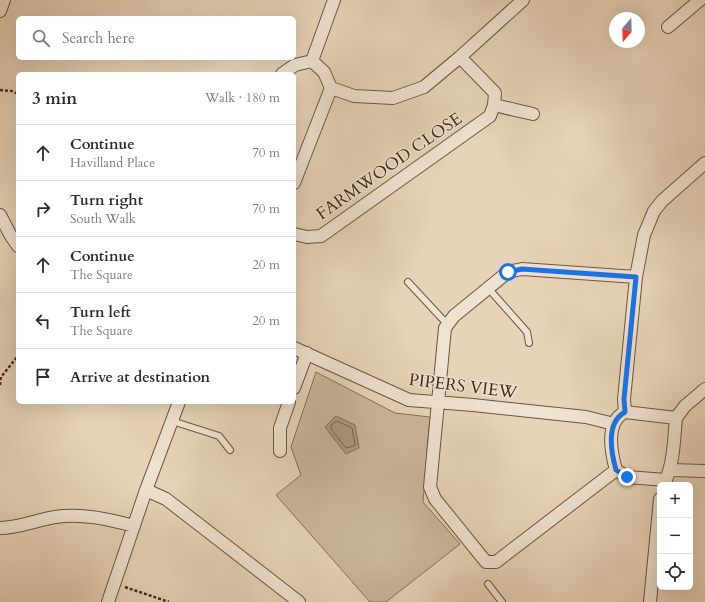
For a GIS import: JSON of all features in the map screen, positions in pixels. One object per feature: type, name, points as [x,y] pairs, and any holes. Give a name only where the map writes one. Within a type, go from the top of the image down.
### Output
[{"type":"street","points":[[0,11],[4,0]]},
{"type":"street","points":[[312,61],[334,0]]},
{"type":"street","points":[[331,88],[354,96],[393,98],[424,88],[523,0]]},
{"type":"street","points":[[668,27],[700,0]]},
{"type":"street","points":[[460,57],[496,93],[494,104],[533,114]]},
{"type":"street","points":[[285,72],[295,65],[312,61]]},
{"type":"street","points":[[296,178],[331,88],[324,72],[312,61]]},
{"type":"street","name":"FARMWOOD CLOSE","points":[[296,234],[307,237],[321,236],[490,116],[494,104]]},
{"type":"street","points":[[625,412],[624,399],[636,277],[644,235],[654,211],[662,201],[705,163]]},
{"type":"street","points":[[0,215],[10,236],[16,244]]},
{"type":"street","points":[[616,470],[496,562],[486,562],[435,499],[430,487],[445,328],[454,316],[508,272],[522,269],[636,277]]},
{"type":"street","name":"PIPERS VIEW","points":[[296,349],[409,400],[586,417],[614,424]]},
{"type":"street","points":[[296,383],[307,353]]},
{"type":"street","points":[[667,478],[673,456],[676,418],[685,406],[705,389]]},
{"type":"street","points":[[108,602],[146,490],[178,404]]},
{"type":"street","points":[[280,451],[280,428],[288,404]]},
{"type":"street","points":[[676,418],[625,412],[616,418],[611,447],[616,470],[627,477],[667,478],[705,471]]},
{"type":"street","points":[[146,490],[166,499],[299,602]]},
{"type":"street","points":[[0,528],[56,517],[86,516],[104,518],[134,526]]},
{"type":"street","points":[[650,602],[658,518]]},
{"type":"lane","points":[[408,282],[448,325]]},
{"type":"lane","points":[[488,288],[527,332],[528,343]]},
{"type":"lane","points":[[172,421],[219,436],[230,450]]},
{"type":"lane","points":[[488,584],[502,602]]},
{"type":"path","points":[[0,90],[16,93]]},
{"type":"path","points":[[0,385],[1,376],[16,358]]},
{"type":"path","points":[[114,584],[168,602]]},
{"type":"shaded area","points":[[316,372],[395,413],[430,417],[423,502],[460,544],[386,602],[370,602],[276,495],[301,475],[291,447]]},
{"type":"water","points":[[336,416],[355,425],[359,448],[346,454],[325,427]]},
{"type":"route","points":[[508,272],[522,269],[636,277],[624,399],[625,412],[616,418],[611,447],[616,470],[627,477]]}]
